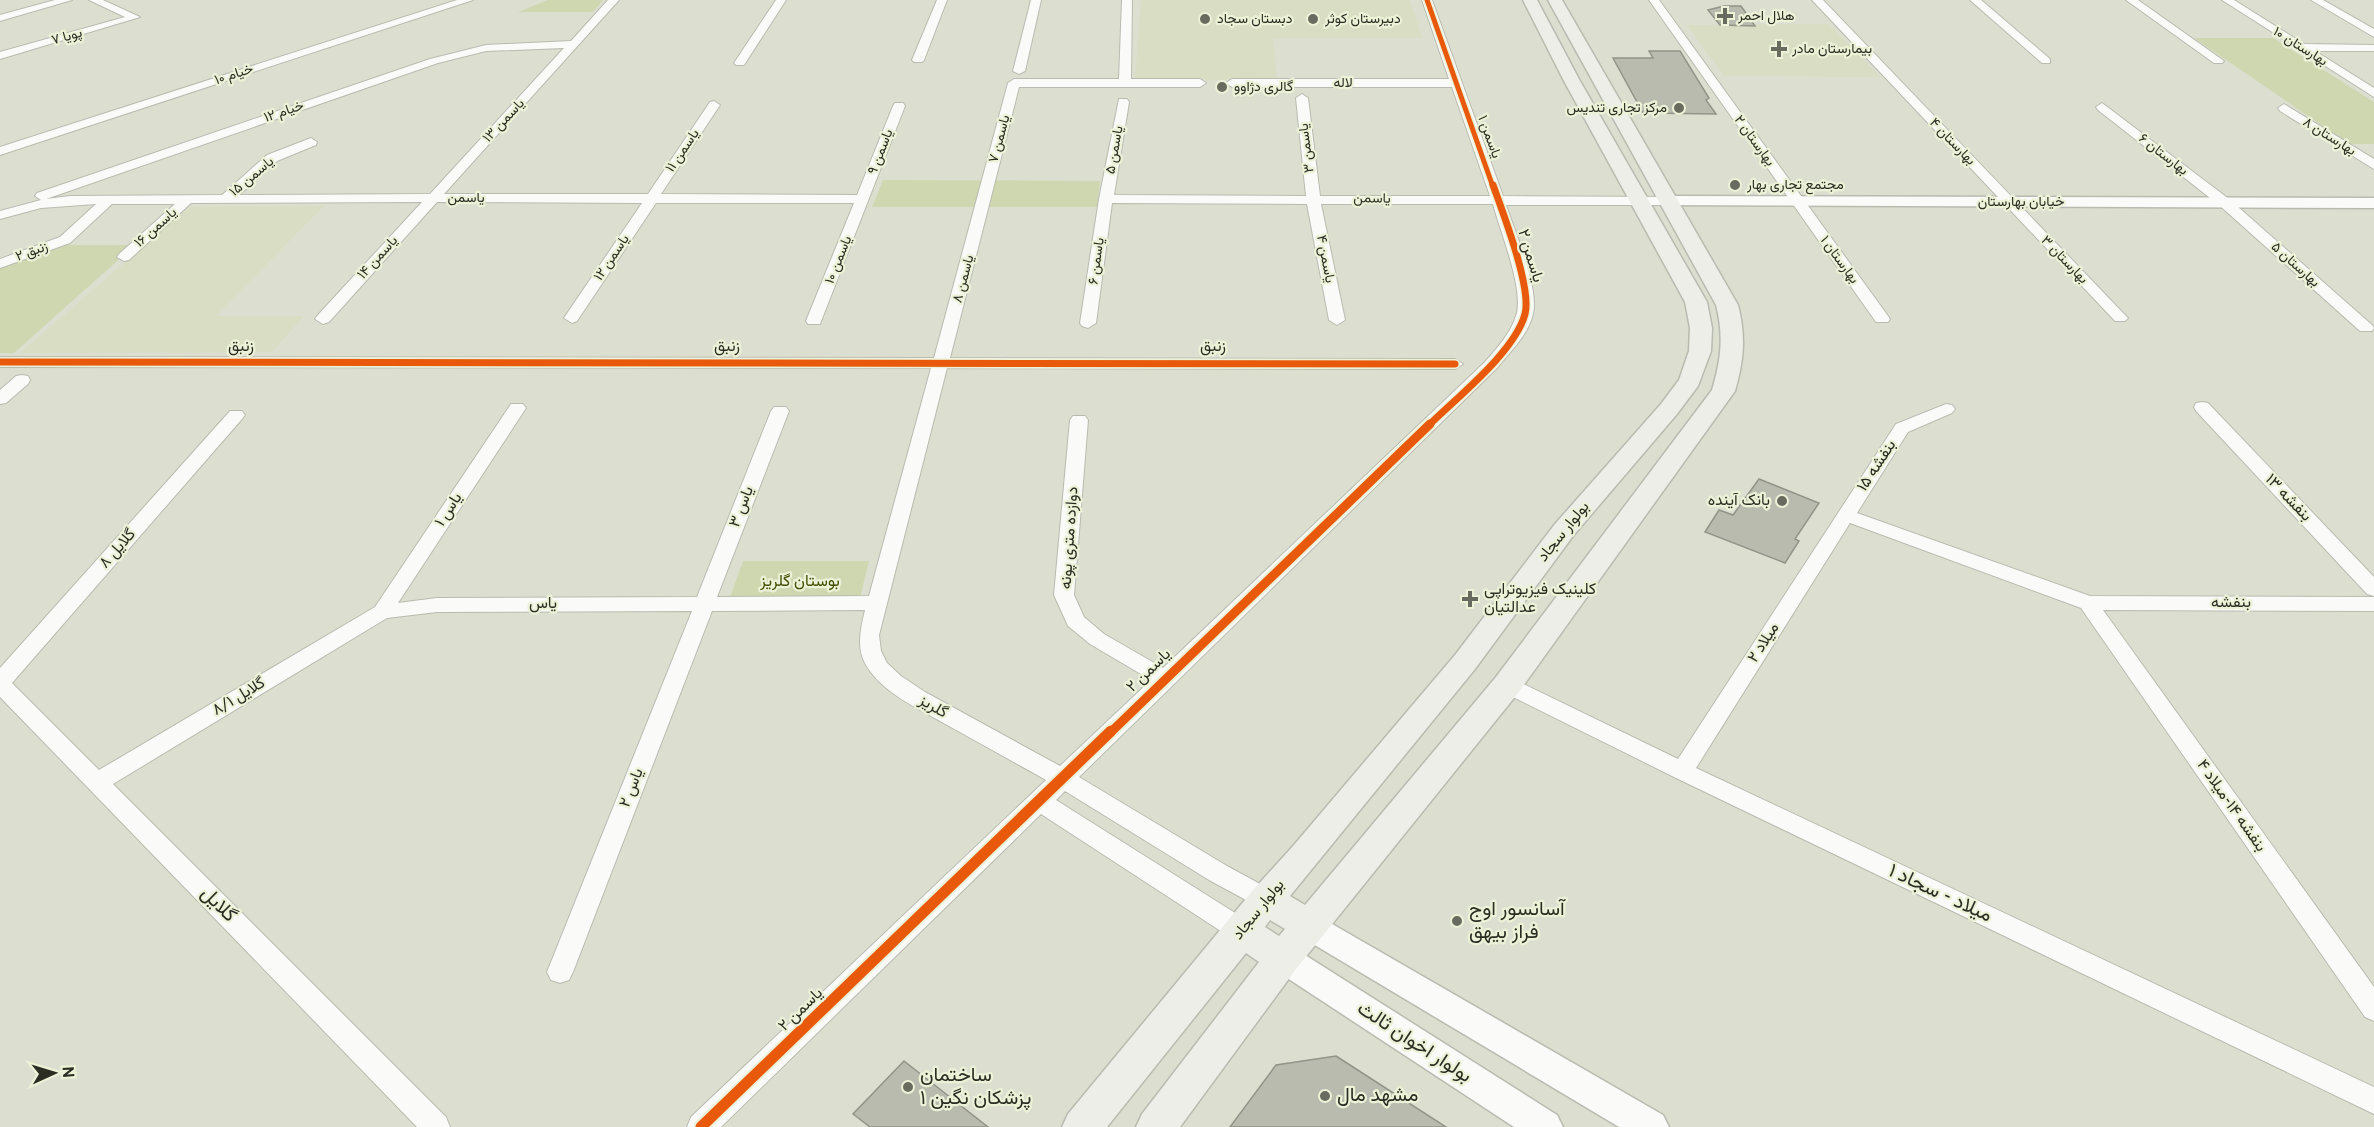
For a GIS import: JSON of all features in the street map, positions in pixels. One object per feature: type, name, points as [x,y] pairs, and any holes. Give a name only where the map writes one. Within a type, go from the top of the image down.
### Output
[{"type":"main road","name":"بولوار سجاد","points":[[1082,1127],[1266,899],[1306,855],[1465,662],[1564,530],[1669,409],[1690,381],[1700,351],[1701,328],[1696,302],[1572,81],[1530,0]]},
{"type":"main road","points":[[1156,1127],[1283,958],[1507,685],[1723,391],[1734,358],[1735,331],[1727,305],[1601,85],[1556,0]]},
{"type":"main road","points":[[1266,899],[1309,926]]},
{"type":"main road","points":[[1242,931],[1283,958]]},
{"type":"street","points":[[0,18],[67,0]]},
{"type":"street","name":"پویا ۷","points":[[0,56],[135,18],[94,0]]},
{"type":"street","name":"خیام ۱۰","points":[[0,151],[468,0]]},
{"type":"street","name":"یاسمن ۱۳","points":[[434,198],[614,0]]},
{"type":"street","points":[[740,63],[780,0]]},
{"type":"street","points":[[918,60],[942,0]]},
{"type":"street","name":"یاسمن ۷","points":[[986,196],[1036,0]]},
{"type":"street","points":[[1125,83],[1126,0]]},
{"type":"street","name":"یاسمن ۱","points":[[1427,0],[1454,82],[1498,200]]},
{"type":"street","name":"بهارستان ۲","points":[[1654,0],[1796,201]]},
{"type":"street","name":"بهارستان ۴","points":[[1817,0],[2008,202]]},
{"type":"street","points":[[1974,0],[2046,61]]},
{"type":"street","points":[[2131,0],[2218,62]]},
{"type":"street","name":"بهارستان ۱۰","points":[[2227,0],[2374,93]]},
{"type":"street","points":[[2316,0],[2374,34]]},
{"type":"street","name":"خیام ۱۲","points":[[0,210],[434,61],[486,48],[573,44]]},
{"type":"street","points":[[2301,47],[2374,48]]},
{"type":"street","points":[[1017,77],[1125,83],[1200,83]]},
{"type":"street","name":"لاله","points":[[1232,83],[1454,82]]},
{"type":"street","name":"یاسمن ۳","points":[[1302,99],[1313,198]]},
{"type":"street","name":"یاسمن ۵","points":[[1106,199],[1124,102]]},
{"type":"street","name":"یاسمن ۱۱","points":[[652,198],[714,105]]},
{"type":"street","name":"یاسمن ۹","points":[[863,199],[899,106]]},
{"type":"street","name":"بهارستان ۶","points":[[2102,107],[2224,202]]},
{"type":"street","name":"بهارستان ۸","points":[[2284,108],[2374,165]]},
{"type":"street","name":"یاسمن ۱۵","points":[[226,199],[272,158],[310,142]]},
{"type":"street","name":"یاسمن ۸","points":[[942,362],[986,196]]},
{"type":"street","name":"یاسمن ۱۴","points":[[323,319],[434,198]]},
{"type":"street","name":"یاسمن ۱۲","points":[[572,318],[652,198]]},
{"type":"street","name":"یاسمن ۴","points":[[1313,198],[1337,320]]},
{"type":"street","name":"یاسمن ۱۶","points":[[124,257],[188,199]]},
{"type":"street","name":"یاسمن","points":[[0,215],[40,204],[70,200],[863,199]]},
{"type":"street","name":"یاسمن ۱۰","points":[[814,321],[863,199]]},
{"type":"street","name":"یاسمن","points":[[1106,199],[1669,201]]},
{"type":"street","name":"یاسمن ۶","points":[[1088,323],[1106,199]]},
{"type":"street","name":"زنبق ۲","points":[[0,264],[65,240],[108,200]]},
{"type":"street","name":"یاسمن ۲","points":[[701,1127],[1491,365],[1514,338],[1525,315],[1526,291],[1498,200]]},
{"type":"street","name":"خیابان بهارستان","points":[[1669,201],[2374,202]]},
{"type":"street","name":"بهارستان ۱","points":[[1796,201],[1882,319]]},
{"type":"street","name":"بهارستان ۳","points":[[2008,202],[2120,318]]},
{"type":"street","name":"بهارستان ۵","points":[[2224,202],[2366,328]]},
{"type":"street","name":"زنبق","points":[[0,362],[1455,364]]},
{"type":"street","name":"گلریز","points":[[942,362],[869,635],[871,651],[878,667],[917,698],[1062,778],[1218,873],[1266,899]]},
{"type":"street","points":[[0,399],[22,380]]},
{"type":"street","name":"بنفشه ۱۳","points":[[2202,407],[2374,589]]},
{"type":"street","name":"یاس ۱","points":[[382,612],[517,408]]},
{"type":"street","name":"بنفشه ۱۵","points":[[1846,515],[1902,428],[1946,410]]},
{"type":"street","name":"یاس ۳","points":[[704,604],[780,411]]},
{"type":"street","name":"گلایل ۸","points":[[0,683],[236,415]]},
{"type":"street","name":"دوازده متری پونه","points":[[1079,420],[1064,595],[1075,621],[1090,633],[1164,678]]},
{"type":"street","name":"بنفشه","points":[[1846,515],[2088,603],[2374,604]]},
{"type":"street","name":"میلاد ۲","points":[[1682,771],[1846,515]]},
{"type":"street","name":"یاس","points":[[382,612],[437,605],[878,603]]},
{"type":"street","name":"بنفشه ۱۴-میلاد ۴","points":[[2088,603],[2374,1009]]},
{"type":"street","name":"یاس ۲","points":[[560,972],[704,604]]},
{"type":"street","name":"گلایل ۸/۱","points":[[97,783],[382,612]]},
{"type":"street","name":"گلایل","points":[[0,683],[436,1127]]},
{"type":"street","name":"میلاد - سجاد ۱","points":[[1507,685],[1682,771],[2374,1101]]},
{"type":"street","points":[[1039,801],[1242,931]]},
{"type":"street","points":[[1309,926],[1651,1127]]},
{"type":"street","name":"بولوار اخوان ثالث","points":[[1283,958],[1545,1127]]},
{"type":"shaded area","points":[[1141,0],[1410,0],[1422,38],[1273,38],[1277,80],[1135,80]]},
{"type":"shaded area","name":"بیمارستان مادر","points":[[1829,24],[1878,74],[1878,77],[1724,76],[1687,25]]},
{"type":"shaded area","points":[[324,206],[215,316],[304,316],[272,352],[20,353],[189,207]]},
{"type":"green space","points":[[548,0],[603,0],[593,12],[518,12]]},
{"type":"green space","points":[[2194,38],[2273,38],[2374,102],[2374,144],[2349,144]]},
{"type":"green space","points":[[883,180],[1100,181],[1097,207],[872,207]]},
{"type":"green space","points":[[57,245],[135,245],[14,353],[0,353],[0,265]]},
{"type":"green space","name":"بوستان گلریز","points":[[743,561],[869,561],[859,602],[728,603]]},
{"type":"building","name":"هلال احمر","points":[[1724,6],[1741,6],[1755,26],[1720,25],[1708,10]]},
{"type":"building","points":[[1649,51],[1680,51],[1709,98],[1706,100],[1716,114],[1643,113],[1613,58],[1653,58]]},
{"type":"building","points":[[1759,479],[1819,503],[1795,539],[1799,541],[1785,563],[1705,532],[1719,510],[1733,515]]},
{"type":"building","name":"مشهد مال","points":[[1336,1056],[1446,1127],[1230,1127],[1276,1065]]},
{"type":"building","name":"ساختمان پزشکان نگین ۱","points":[[904,1061],[988,1127],[870,1127],[853,1114]]},
{"type":"cycle path","points":[[701,1127],[1491,365],[1514,338],[1525,314],[1526,291],[1498,200],[1427,0]]},
{"type":"cycle path","points":[[0,362],[1455,364]]},
{"type":"place","name":"هلال احمر","points":[[1725,16]]},
{"type":"place","name":"دبستان سجاد","points":[[1205,19]]},
{"type":"place","name":"دبیرستان کوثر","points":[[1313,19]]},
{"type":"place","name":"بیمارستان مادر","points":[[1779,49]]},
{"type":"place","name":"گالری دژاوو","points":[[1222,87]]},
{"type":"place","name":"مرکز تجاری تندیس","points":[[1679,108]]},
{"type":"place","name":"مجتمع تجاری بهار","points":[[1735,185]]},
{"type":"place","name":"بانک آینده","points":[[1782,501]]},
{"type":"place","name":"کلینیک فیزیوتراپی عدالتیان","points":[[1470,599]]},
{"type":"place","name":"آسانسور اوج فراز بیهق","points":[[1457,921]]},
{"type":"place","name":"ساختمان پزشکان نگین ۱","points":[[908,1087]]},
{"type":"place","name":"مشهد مال","points":[[1325,1096]]}]
